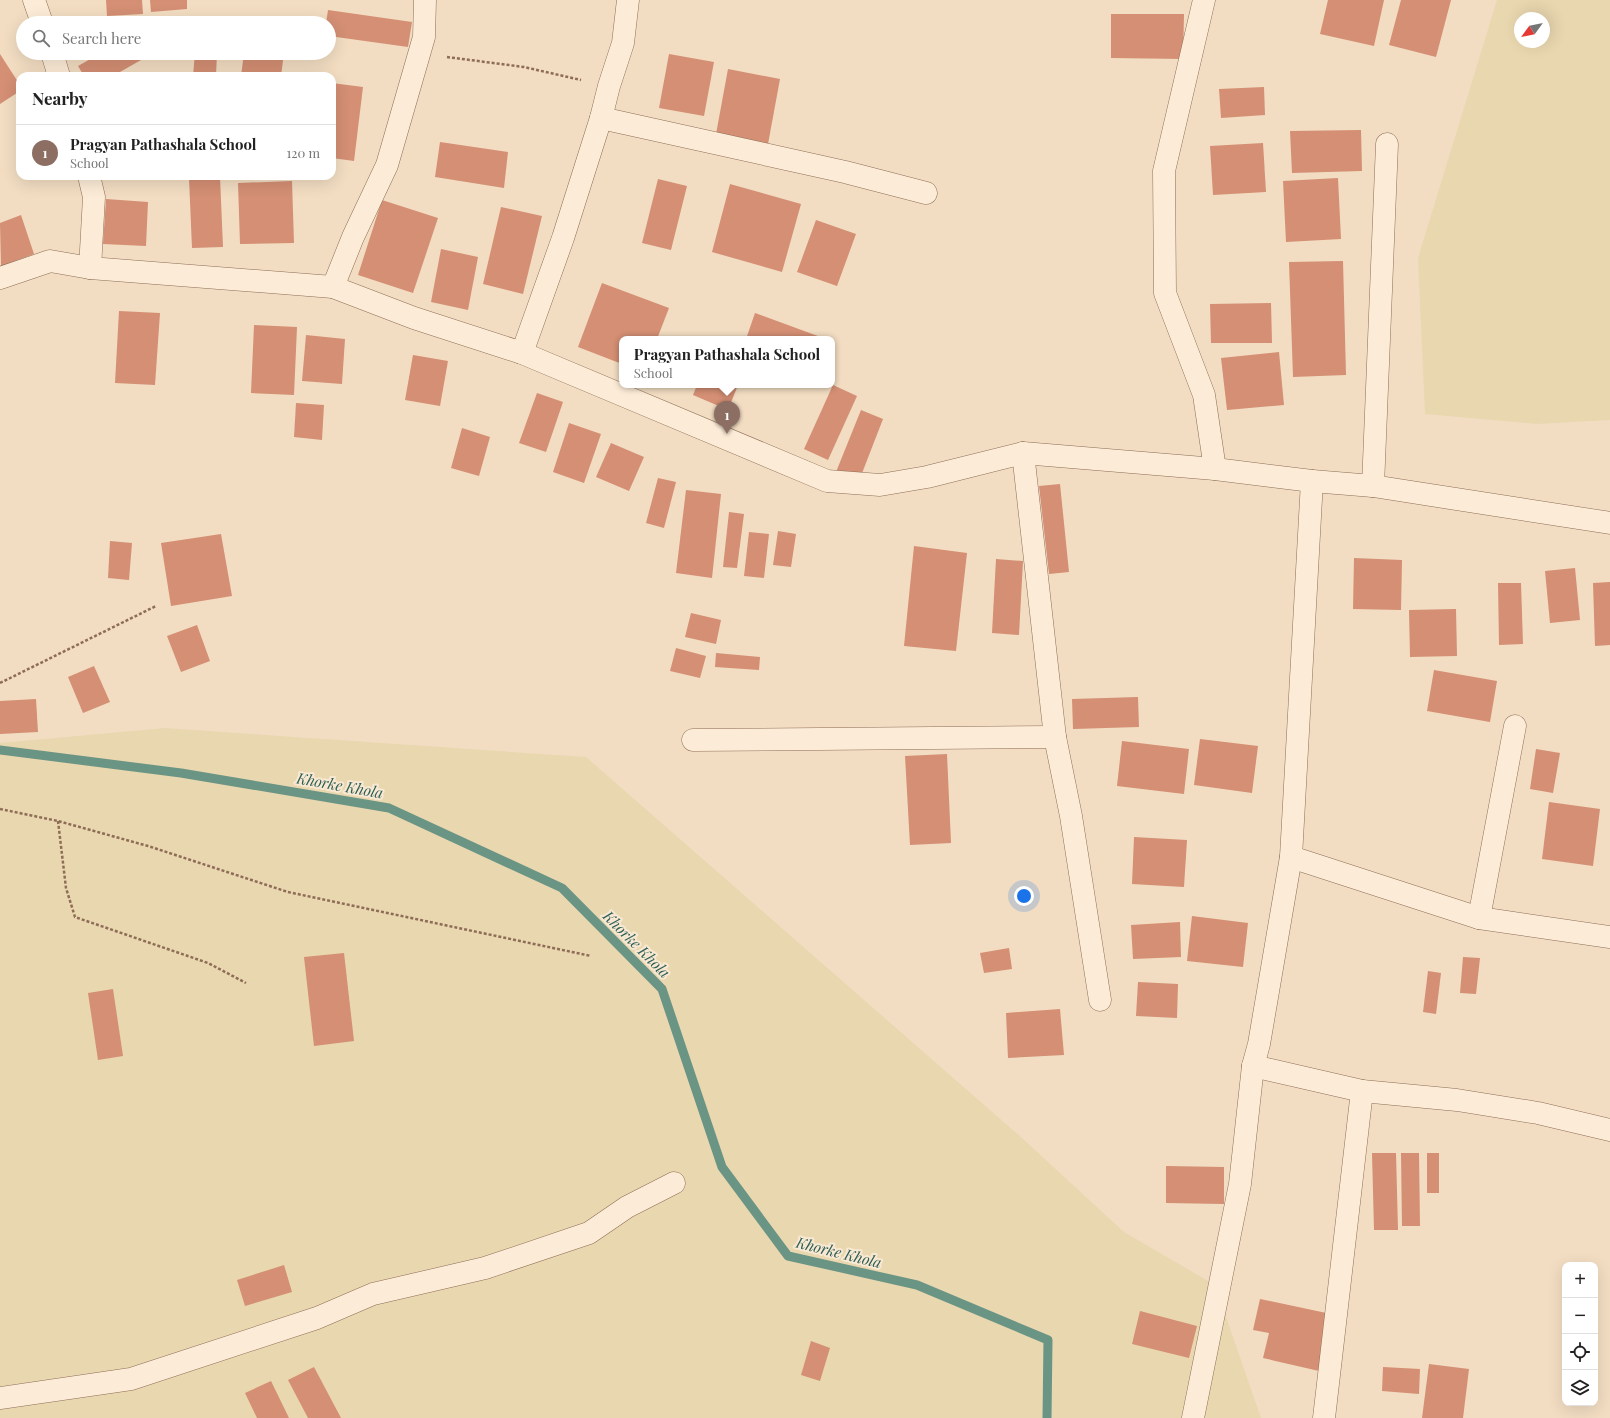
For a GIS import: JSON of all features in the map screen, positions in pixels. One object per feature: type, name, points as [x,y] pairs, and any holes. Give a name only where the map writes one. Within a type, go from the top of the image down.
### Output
[{"type":"street","points":[[34,0],[40,16]]},
{"type":"street","points":[[333,287],[353,237],[388,165],[424,37],[425,0]]},
{"type":"street","points":[[522,353],[563,238],[601,118],[609,86],[623,43],[628,0]]},
{"type":"street","points":[[1204,0],[1164,171],[1165,293],[1204,395],[1215,469]]},
{"type":"street","points":[[54,60],[58,72]]},
{"type":"street","points":[[601,118],[845,172],[926,193]]},
{"type":"street","points":[[1373,486],[1387,144]]},
{"type":"street","points":[[90,180],[94,197],[90,268]]},
{"type":"street","points":[[0,278],[50,261],[90,268],[333,287],[414,318],[522,353],[827,481],[880,486],[927,477],[1023,453],[1215,469],[1312,482],[1373,486],[1610,523]]},
{"type":"street","points":[[1023,453],[1055,737],[1071,816],[1100,1000]]},
{"type":"street","points":[[1193,1418],[1240,1184],[1253,1066],[1259,1044],[1292,857],[1312,482]]},
{"type":"street","points":[[1480,918],[1514,726]]},
{"type":"street","points":[[693,740],[1055,737]]},
{"type":"street","points":[[1292,857],[1480,918],[1610,937]]},
{"type":"street","points":[[1253,1066],[1362,1091],[1457,1100],[1538,1113],[1610,1130]]},
{"type":"street","points":[[1324,1418],[1362,1091]]},
{"type":"street","points":[[0,1398],[131,1379],[317,1318],[373,1294],[485,1268],[589,1233],[627,1207],[674,1183]]},
{"type":"path","points":[[419,53],[524,67],[609,86]]},
{"type":"path","points":[[0,683],[156,606]]},
{"type":"path","points":[[0,809],[58,821],[148,846],[288,892],[591,956]]},
{"type":"path","points":[[58,821],[66,888],[75,917],[208,963],[246,984]]},
{"type":"shaded area","points":[[1497,0],[1610,0],[1610,420],[1537,424],[1425,414],[1418,258]]},
{"type":"shaded area","points":[[165,728],[586,757],[1022,1138],[1124,1232],[1215,1285],[1261,1418],[0,1418],[0,743]]},
{"type":"building","points":[[106,0],[142,0],[143,14],[107,16]]},
{"type":"building","points":[[150,0],[187,0],[187,9],[151,12]]},
{"type":"building","points":[[1328,0],[1384,0],[1374,46],[1320,34]]},
{"type":"building","points":[[1401,0],[1451,0],[1436,57],[1389,45]]},
{"type":"building","points":[[328,10],[412,22],[408,47],[336,37],[336,16],[327,16]]},
{"type":"building","points":[[1111,14],[1184,14],[1183,59],[1111,58]]},
{"type":"building","points":[[0,54],[16,79],[16,94],[0,104]]},
{"type":"building","points":[[669,54],[714,62],[704,116],[659,108]]},
{"type":"building","points":[[89,60],[141,60],[120,72],[82,72],[78,66]]},
{"type":"building","points":[[194,60],[217,60],[216,72],[193,72]]},
{"type":"building","points":[[243,60],[283,60],[282,72],[242,72]]},
{"type":"building","points":[[728,69],[780,79],[768,144],[716,134]]},
{"type":"building","points":[[336,84],[363,87],[354,161],[336,159]]},
{"type":"building","points":[[1264,87],[1265,115],[1221,118],[1219,89]]},
{"type":"building","points":[[1361,130],[1362,171],[1292,173],[1290,131]]},
{"type":"building","points":[[440,142],[508,152],[504,188],[435,177]]},
{"type":"building","points":[[1263,143],[1266,192],[1213,195],[1210,146]]},
{"type":"building","points":[[1338,178],[1341,239],[1286,242],[1283,181]]},
{"type":"building","points":[[658,179],[687,186],[671,250],[642,243]]},
{"type":"building","points":[[189,180],[220,180],[223,247],[192,248]]},
{"type":"building","points":[[292,181],[294,243],[240,244],[238,183]]},
{"type":"building","points":[[730,184],[801,204],[782,272],[712,252]]},
{"type":"building","points":[[106,199],[148,202],[146,246],[103,244]]},
{"type":"building","points":[[382,200],[438,218],[413,293],[358,275]]},
{"type":"building","points":[[501,207],[542,216],[523,294],[483,284]]},
{"type":"building","points":[[21,215],[34,254],[1,266],[0,223]]},
{"type":"building","points":[[816,220],[856,234],[837,286],[797,272]]},
{"type":"building","points":[[441,249],[478,257],[468,310],[431,302]]},
{"type":"building","points":[[1343,261],[1346,375],[1293,377],[1289,262]]},
{"type":"building","points":[[602,283],[669,308],[658,336],[619,336],[619,363],[578,347]]},
{"type":"building","points":[[1271,303],[1272,343],[1211,343],[1210,304]]},
{"type":"building","points":[[119,311],[160,313],[155,385],[115,383]]},
{"type":"building","points":[[755,313],[818,336],[747,336]]},
{"type":"building","points":[[254,325],[297,327],[294,395],[251,393]]},
{"type":"building","points":[[306,335],[345,339],[342,384],[302,381]]},
{"type":"building","points":[[1279,352],[1284,405],[1227,410],[1221,358]]},
{"type":"building","points":[[413,355],[448,361],[440,406],[405,400]]},
{"type":"building","points":[[835,386],[857,396],[828,460],[804,449],[832,388],[835,388]]},
{"type":"building","points":[[696,388],[737,388],[728,410],[693,395]]},
{"type":"building","points":[[537,393],[563,402],[546,452],[519,443]]},
{"type":"building","points":[[296,403],[324,405],[322,440],[294,437]]},
{"type":"building","points":[[861,410],[883,419],[859,481],[836,472]]},
{"type":"building","points":[[569,423],[601,434],[584,483],[553,472]]},
{"type":"building","points":[[462,428],[490,437],[479,476],[451,468]]},
{"type":"building","points":[[611,443],[644,457],[629,491],[596,477]]},
{"type":"building","points":[[658,478],[676,482],[664,528],[646,523]]},
{"type":"building","points":[[1060,484],[1069,572],[1049,574],[1039,486]]},
{"type":"building","points":[[686,490],[721,494],[712,578],[676,573]]},
{"type":"building","points":[[729,512],[744,514],[737,568],[723,567]]},
{"type":"building","points":[[778,531],[796,534],[791,567],[773,565]]},
{"type":"building","points":[[749,532],[769,534],[764,578],[744,576]]},
{"type":"building","points":[[221,534],[232,596],[171,606],[161,543]]},
{"type":"building","points":[[110,541],[132,543],[129,580],[108,578]]},
{"type":"building","points":[[914,546],[967,553],[956,651],[904,646]]},
{"type":"building","points":[[1354,558],[1402,560],[1401,610],[1353,609]]},
{"type":"building","points":[[996,559],[1023,561],[1019,635],[992,633]]},
{"type":"building","points":[[1575,568],[1580,620],[1550,623],[1545,571]]},
{"type":"building","points":[[1610,582],[1610,645],[1595,646],[1593,583]]},
{"type":"building","points":[[1498,583],[1521,583],[1523,644],[1499,645]]},
{"type":"building","points":[[1456,609],[1457,656],[1410,657],[1409,610]]},
{"type":"building","points":[[691,613],[721,620],[716,644],[685,637]]},
{"type":"building","points":[[197,625],[210,661],[181,672],[167,636]]},
{"type":"building","points":[[676,648],[706,656],[700,678],[670,671]]},
{"type":"building","points":[[716,653],[760,657],[759,670],[715,667]]},
{"type":"building","points":[[94,666],[110,702],[83,713],[68,677]]},
{"type":"building","points":[[1434,670],[1497,681],[1490,722],[1427,711]]},
{"type":"building","points":[[1138,697],[1139,727],[1073,729],[1072,699]]},
{"type":"building","points":[[36,699],[38,732],[0,734],[0,701]]},
{"type":"building","points":[[1200,739],[1258,746],[1252,793],[1194,785]]},
{"type":"building","points":[[1122,741],[1189,749],[1184,794],[1117,786]]},
{"type":"building","points":[[1536,749],[1560,753],[1553,793],[1530,789]]},
{"type":"building","points":[[947,754],[951,843],[910,845],[905,756]]},
{"type":"building","points":[[1549,802],[1600,809],[1593,866],[1542,859]]},
{"type":"building","points":[[1134,837],[1187,840],[1184,887],[1132,884]]},
{"type":"building","points":[[1192,916],[1248,923],[1243,967],[1187,961]]},
{"type":"building","points":[[1180,922],[1181,957],[1133,959],[1131,925]]},
{"type":"building","points":[[1009,948],[1012,969],[984,973],[980,953]]},
{"type":"building","points":[[344,953],[354,1041],[314,1046],[304,957]]},
{"type":"building","points":[[1463,957],[1480,958],[1476,994],[1460,993]]},
{"type":"building","points":[[1428,971],[1441,973],[1436,1014],[1423,1012]]},
{"type":"building","points":[[1138,982],[1178,984],[1177,1018],[1136,1016]]},
{"type":"building","points":[[113,989],[123,1056],[98,1060],[88,993]]},
{"type":"building","points":[[1060,1009],[1064,1055],[1008,1058],[1006,1013]]},
{"type":"building","points":[[1372,1153],[1396,1153],[1398,1230],[1374,1230]]},
{"type":"building","points":[[1401,1153],[1419,1153],[1420,1226],[1402,1226]]},
{"type":"building","points":[[1427,1153],[1439,1153],[1439,1193],[1427,1193]]},
{"type":"building","points":[[1166,1166],[1224,1167],[1224,1204],[1166,1203]]},
{"type":"building","points":[[284,1265],[292,1292],[245,1306],[237,1280]]},
{"type":"building","points":[[1260,1299],[1331,1314],[1319,1371],[1263,1358],[1269,1333],[1253,1330]]},
{"type":"building","points":[[1140,1311],[1197,1326],[1189,1358],[1132,1344]]},
{"type":"building","points":[[811,1341],[830,1348],[820,1381],[801,1375]]},
{"type":"building","points":[[1429,1364],[1469,1369],[1463,1418],[1422,1418]]},
{"type":"building","points":[[314,1367],[341,1418],[308,1418],[288,1380]]},
{"type":"building","points":[[1383,1367],[1420,1369],[1419,1394],[1382,1391]]},
{"type":"building","points":[[271,1381],[289,1418],[257,1418],[245,1393]]},
{"type":"waterway","name":"Khorke Khola","points":[[0,750],[181,773],[389,808],[562,888],[662,989],[722,1167],[788,1256],[917,1285],[1048,1340],[1047,1418]]},
{"type":"place","name":"Pragyan Pathashala School","points":[[727,434]]}]
